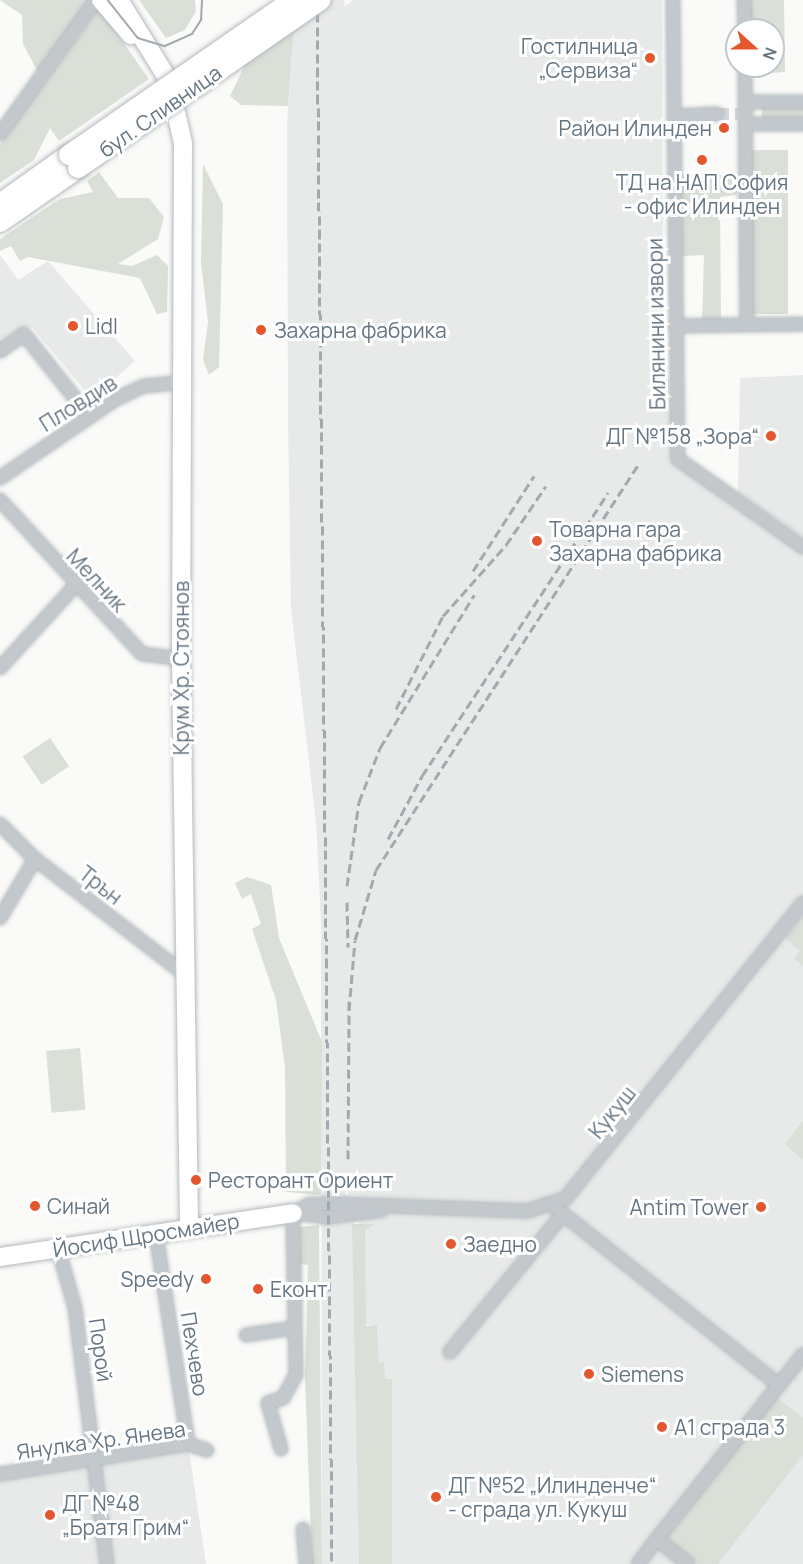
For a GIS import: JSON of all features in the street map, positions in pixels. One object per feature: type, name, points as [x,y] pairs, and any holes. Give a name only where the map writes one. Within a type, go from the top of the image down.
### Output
[{"type":"main road","name":"бул. Сливница","points":[[0,222],[73,162],[293,0]]},
{"type":"main road","name":"бул. Сливница","points":[[0,204],[73,162],[321,0]]},
{"type":"street","points":[[0,134],[96,0]]},
{"type":"street","points":[[101,0],[162,68]]},
{"type":"street","points":[[119,0],[162,68]]},
{"type":"street","name":"Билянини извори","points":[[673,0],[678,459],[803,547]]},
{"type":"street","points":[[744,0],[745,18]]},
{"type":"street","name":"Крум Хр. Стоянов","points":[[162,68],[178,109],[183,143],[185,382],[181,659],[183,973],[189,1228]]},
{"type":"street","points":[[745,78],[747,325]]},
{"type":"street","points":[[744,113],[803,102]]},
{"type":"street","points":[[744,113],[803,124]]},
{"type":"street","points":[[674,116],[717,114]]},
{"type":"street","points":[[675,326],[803,324]]},
{"type":"street","points":[[0,351],[24,334],[89,416]]},
{"type":"street","name":"Пловдив","points":[[0,478],[89,416],[144,386],[185,382]]},
{"type":"street","name":"Мелник","points":[[0,500],[74,587],[142,654],[181,659]]},
{"type":"street","points":[[0,668],[74,587]]},
{"type":"street","name":"Трън","points":[[0,824],[35,859],[183,973]]},
{"type":"street","points":[[0,918],[35,859]]},
{"type":"street","name":"Кукуш","points":[[293,1213],[310,1204],[382,1210],[511,1212],[552,1206],[577,1188],[803,903]]},
{"type":"street","points":[[552,1206],[779,1385]]},
{"type":"street","points":[[281,1449],[268,1403],[283,1398],[296,1375],[293,1213]]},
{"type":"street","name":"Йосиф Щросмайер","points":[[0,1257],[293,1213]]},
{"type":"street","points":[[450,1352],[563,1214]]},
{"type":"street","name":"Пехчево","points":[[156,1233],[188,1444]]},
{"type":"street","name":"Порой","points":[[58,1248],[75,1308],[93,1434],[91,1460],[107,1564]]},
{"type":"street","points":[[246,1335],[294,1328]]},
{"type":"street","points":[[638,1564],[803,1355]]},
{"type":"street","name":"Янулка Хр. Янева","points":[[0,1474],[188,1444],[207,1450]]},
{"type":"street","points":[[303,1529],[306,1564]]},
{"type":"street","points":[[657,1539],[688,1564]]},
{"type":"shaded area","points":[[0,0],[92,0],[39,74],[23,44],[22,15]]},
{"type":"shaded area","points":[[139,0],[195,0],[196,11],[185,30],[166,38]]},
{"type":"shaded area","points":[[276,0],[296,0],[288,106],[241,105],[230,96]]},
{"type":"shaded area","points":[[296,0],[344,0],[345,6],[353,0],[662,0],[663,326],[678,459],[803,547],[803,1564],[392,1564],[392,1379],[385,1380],[379,1363],[377,1325],[365,1325],[359,1221],[353,1224],[359,1564],[322,1564],[321,923],[316,822],[291,608],[287,123]]},
{"type":"shaded area","points":[[747,0],[784,0],[784,18],[747,18]]},
{"type":"shaded area","points":[[99,8],[149,79],[59,141],[50,128],[34,160],[0,183],[0,144]]},
{"type":"shaded area","points":[[762,102],[803,102],[803,124],[762,124]]},
{"type":"shaded area","points":[[751,150],[788,150],[788,314],[751,314]]},
{"type":"shaded area","points":[[203,164],[223,204],[219,367],[209,375],[203,360],[208,322],[201,263]]},
{"type":"shaded area","points":[[99,172],[118,198],[149,198],[164,217],[158,239],[118,264],[132,266],[157,255],[168,266],[167,312],[157,314],[140,278],[28,257],[20,261],[11,246],[0,251],[0,239],[60,199],[93,192],[87,181]]},
{"type":"shaded area","points":[[681,175],[737,175],[737,195],[720,197],[721,324],[702,324],[704,255],[681,256]]},
{"type":"shaded area","points":[[0,255],[18,280],[48,261],[135,361],[92,399],[32,327],[0,348]]},
{"type":"shaded area","name":"ДГ №158 „Зора“","points":[[803,375],[803,537],[738,493],[740,378]]},
{"type":"shaded area","points":[[50,738],[69,766],[42,785],[23,756]]},
{"type":"shaded area","points":[[247,877],[271,885],[279,938],[322,1042],[321,1195],[286,1192],[285,1068],[276,1000],[252,929],[261,924],[251,894],[242,899],[235,883]]},
{"type":"shaded area","points":[[803,916],[803,966],[794,959],[800,951],[785,938]]},
{"type":"shaded area","points":[[80,1048],[85,1110],[52,1113],[46,1051]]},
{"type":"shaded area","points":[[803,1121],[803,1160],[785,1144]]},
{"type":"shaded area","points":[[352,1224],[375,1224],[365,1230],[366,1326],[377,1325],[379,1363],[384,1363],[385,1379],[392,1379],[392,1564],[359,1564]]},
{"type":"shaded area","points":[[319,1225],[322,1564],[312,1564],[305,1378],[308,1265],[299,1264],[300,1227]]},
{"type":"shaded area","points":[[776,1397],[803,1418],[803,1455],[718,1564],[699,1564],[672,1546],[668,1531]]},
{"type":"shaded area","points":[[188,1444],[206,1564],[0,1564],[0,1474]]},
{"type":"tunnel","points":[[717,114],[738,114]]},
{"type":"tram line","points":[[108,0],[138,38],[165,46],[192,34],[201,20],[202,0]]},
{"type":"railway","points":[[317,0],[332,1564]]},
{"type":"railway","points":[[349,1010],[355,940],[376,870],[639,464]]},
{"type":"railway","points":[[473,571],[534,476]]},
{"type":"railway","points":[[396,709],[443,616],[506,545],[546,486]]},
{"type":"railway","points":[[388,839],[422,776],[608,493]]},
{"type":"railway","points":[[347,886],[359,802],[380,748],[474,595]]},
{"type":"railway","points":[[347,902],[348,947]]},
{"type":"railway","points":[[348,1159],[349,1001]]},
{"type":"place","name":"Гостилница „Сервиза“","points":[[650,58]]},
{"type":"place","name":"Район Илинден","points":[[724,128]]},
{"type":"place","name":"ТД на НАП София - офис Илинден","points":[[702,160]]},
{"type":"place","name":"Lidl","points":[[73,326]]},
{"type":"place","name":"Захарна фабрика","points":[[261,330]]},
{"type":"place","name":"ДГ №158 „Зора“","points":[[771,436]]},
{"type":"place","name":"Товарна гара Захарна фабрика","points":[[537,541]]},
{"type":"place","name":"Ресторант Ориент","points":[[196,1180]]},
{"type":"place","name":"Синай","points":[[35,1206]]},
{"type":"place","name":"Antim Tower","points":[[761,1207]]},
{"type":"place","name":"Заедно","points":[[451,1244]]},
{"type":"place","name":"Speedy","points":[[206,1279]]},
{"type":"place","name":"Еконт","points":[[258,1289]]},
{"type":"place","name":"Siemens","points":[[589,1374]]},
{"type":"place","name":"А1 сграда 3","points":[[662,1427]]},
{"type":"place","name":"ДГ №52 „Илинденче“ - сграда ул. Кукуш","points":[[436,1497]]},
{"type":"place","name":"ДГ №48 „Братя Грим“","points":[[50,1515]]}]
